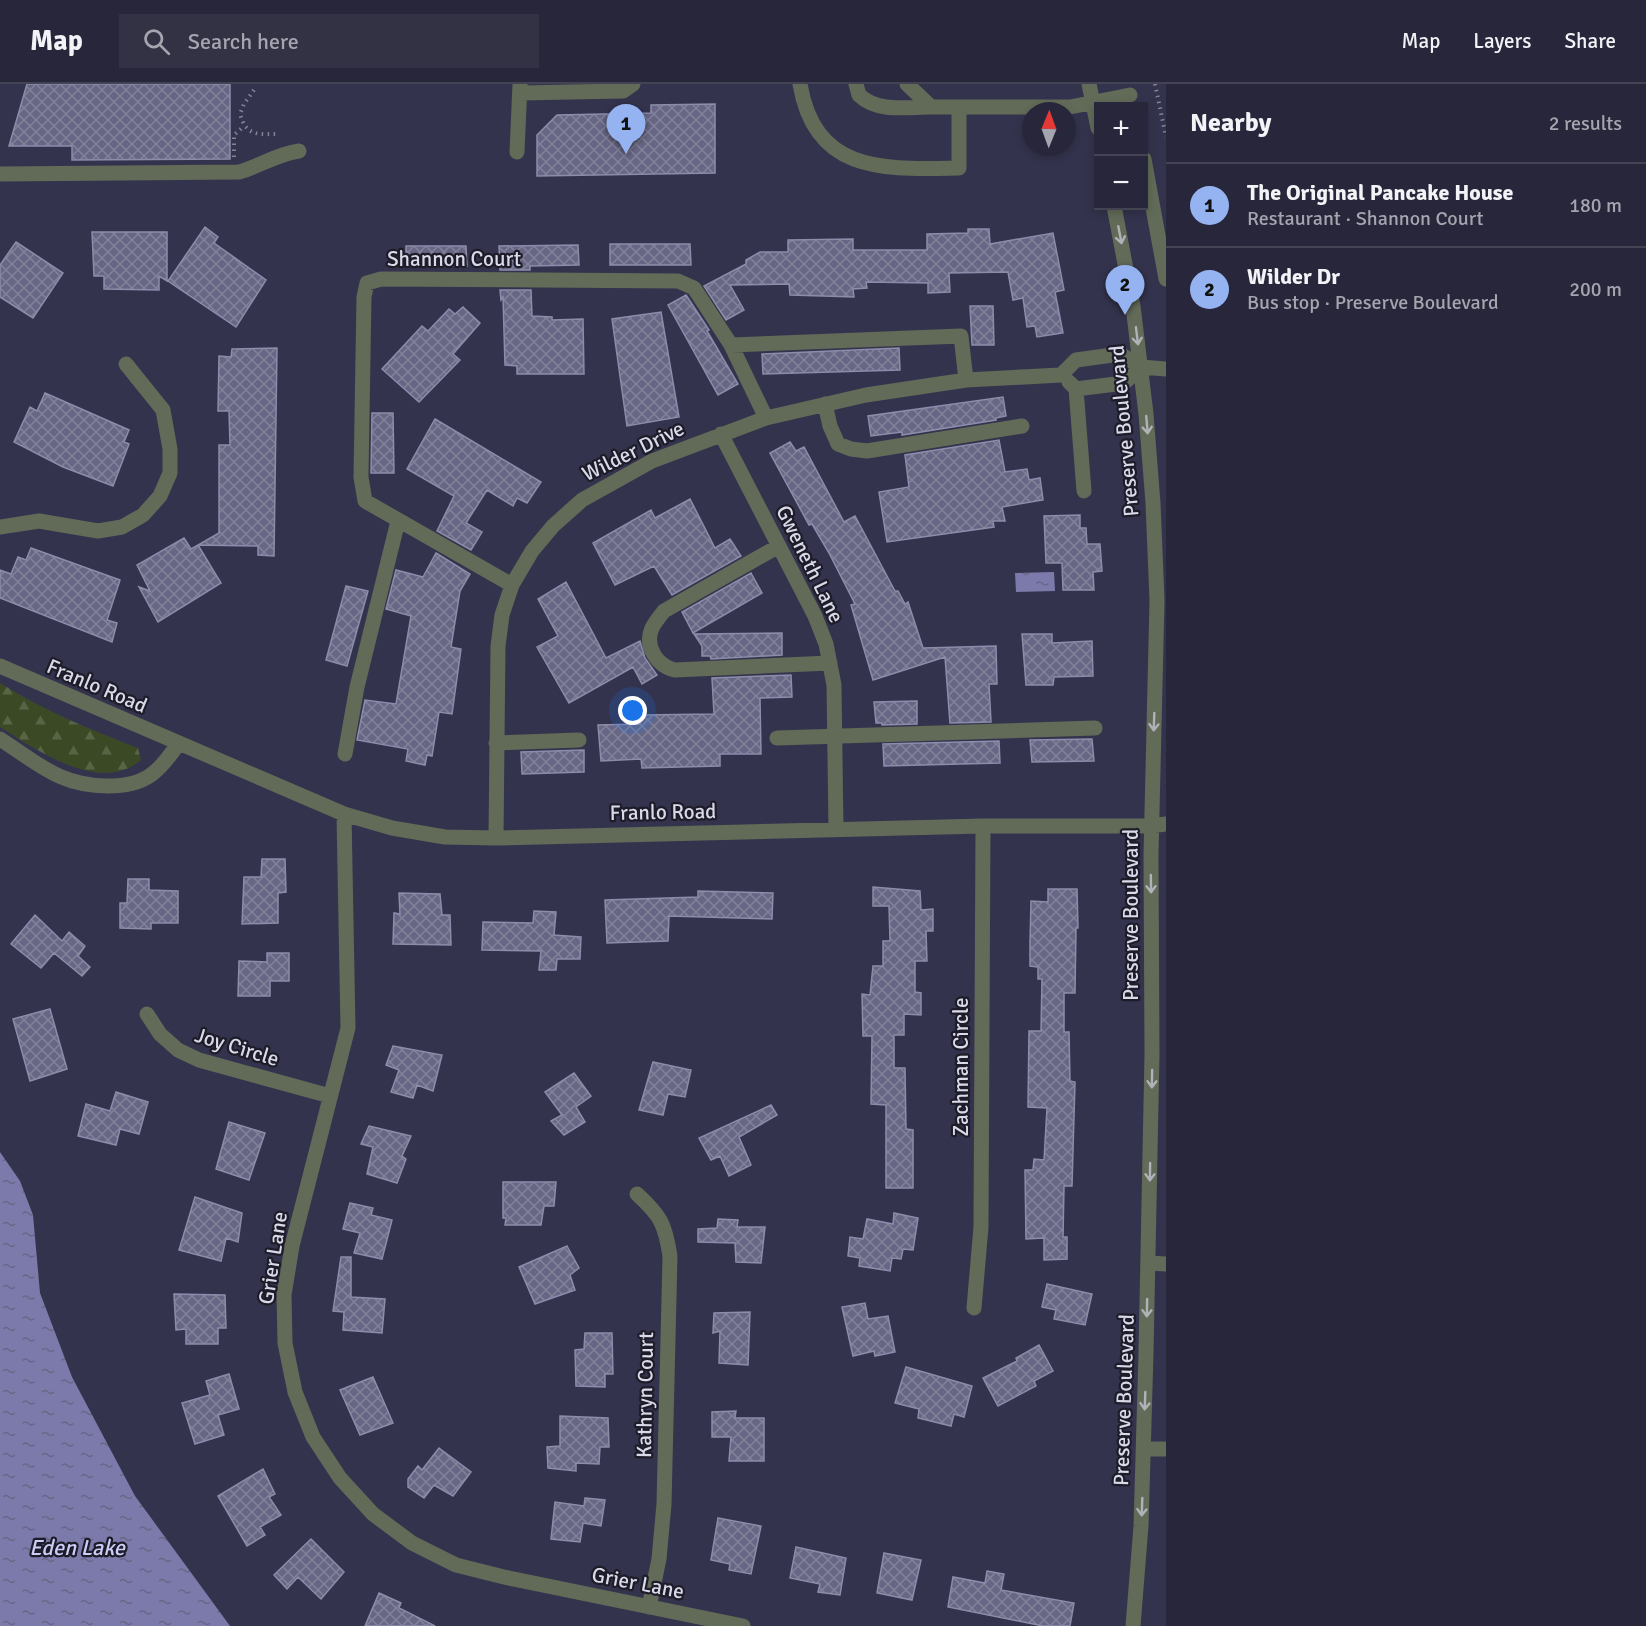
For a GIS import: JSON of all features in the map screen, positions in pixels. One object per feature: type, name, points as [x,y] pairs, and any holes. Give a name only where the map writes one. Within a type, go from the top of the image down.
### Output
[{"type":"street","points":[[517,152],[520,89],[622,91],[633,84]]},
{"type":"street","points":[[800,84],[803,101],[810,118],[822,135],[836,150],[851,159],[872,166],[898,169],[959,168],[958,108]]},
{"type":"street","points":[[856,84],[860,95],[875,106],[888,108],[1070,107],[1130,95]]},
{"type":"street","points":[[907,84],[931,107]]},
{"type":"street","points":[[1089,84],[1094,107]]},
{"type":"street","points":[[0,174],[239,172],[255,168],[284,153],[299,151]]},
{"type":"street","points":[[1148,185],[1166,279]]},
{"type":"street","name":"Preserve Boulevard","points":[[1115,210],[1133,306],[1141,367],[1152,483],[1157,600],[1158,825],[1144,1449],[1133,1626]]},
{"type":"street","name":"Shannon Court","points":[[512,585],[365,501],[361,477],[364,297],[367,283],[381,279],[678,281],[694,288],[731,345],[766,418]]},
{"type":"street","points":[[731,345],[961,336],[966,380]]},
{"type":"street","points":[[1084,491],[1076,389],[1061,375],[1076,360],[1120,354],[1141,367],[1166,369]]},
{"type":"street","points":[[0,527],[39,521],[98,531],[114,528],[143,515],[160,496],[170,474],[170,449],[163,410],[126,364]]},
{"type":"street","points":[[1076,389],[1124,383],[1141,367]]},
{"type":"street","name":"Wilder Drive","points":[[496,838],[498,646],[502,615],[512,585],[532,551],[553,526],[582,500],[652,461],[766,418],[866,395],[966,380],[1061,375]]},
{"type":"street","points":[[825,404],[830,426],[838,444],[851,449],[867,451],[1022,426]]},
{"type":"street","name":"Gweneth Lane","points":[[721,434],[815,616],[826,644],[834,685],[836,829]]},
{"type":"street","points":[[345,754],[357,687],[398,521]]},
{"type":"street","points":[[779,546],[664,611],[652,628],[650,638],[652,651],[666,668],[675,670],[830,663]]},
{"type":"street","name":"Franlo Road","points":[[0,666],[344,814],[393,828],[445,837],[496,838],[983,826],[1158,825]]},
{"type":"street","points":[[777,738],[1095,728]]},
{"type":"street","points":[[0,739],[56,776],[89,786],[128,786],[140,782],[164,765],[179,743]]},
{"type":"street","points":[[496,743],[579,740]]},
{"type":"street","name":"Grier Lane","points":[[344,814],[348,1028],[292,1246],[284,1295],[285,1343],[295,1392],[313,1437],[340,1478],[373,1514],[412,1543],[456,1565],[743,1626]]},
{"type":"street","name":"Zachman Circle","points":[[974,1308],[981,1227],[983,826]]},
{"type":"street","name":"Joy Circle","points":[[147,1014],[160,1034],[178,1050],[199,1060],[330,1095]]},
{"type":"street","name":"Kathryn Court","points":[[638,1194],[656,1211],[667,1232],[670,1256],[664,1504],[659,1559],[649,1607]]},
{"type":"street","points":[[1148,1263],[1166,1264]]},
{"type":"street","points":[[1144,1449],[1166,1449]]},
{"type":"path","points":[[1155,84],[1166,136]]},
{"type":"path","points":[[254,90],[240,114],[244,126],[251,133],[279,134]]},
{"type":"path","points":[[234,160],[234,135],[244,126]]},
{"type":"green space","points":[[0,683],[68,719],[138,748],[141,760],[125,770],[107,773],[88,771],[50,757],[0,727]]},
{"type":"water","points":[[1054,572],[1055,591],[1016,592],[1015,573]]},
{"type":"water","name":"Eden Lake","points":[[0,1152],[20,1181],[33,1215],[40,1293],[72,1377],[135,1496],[230,1626],[0,1626]]},
{"type":"building","points":[[27,84],[230,84],[230,159],[72,160],[72,146],[9,146]]},
{"type":"building","points":[[715,104],[715,173],[537,176],[537,135],[557,115],[651,113],[651,105]]},
{"type":"building","points":[[205,227],[218,237],[214,243],[266,280],[236,327],[168,281]]},
{"type":"building","points":[[968,229],[989,229],[990,244],[1053,233],[1064,290],[1055,292],[1063,333],[1037,337],[1035,326],[1027,327],[1023,298],[1013,300],[1008,272],[949,273],[950,292],[928,293],[928,283],[866,282],[867,288],[853,289],[854,297],[790,295],[789,284],[730,285],[744,310],[726,320],[704,286],[746,264],[746,260],[760,252],[788,252],[788,240],[853,239],[853,250],[927,250],[927,234],[968,233]]},
{"type":"building","points":[[92,232],[167,232],[167,281],[159,276],[159,290],[104,289],[104,276],[94,276]]},
{"type":"building","points":[[16,242],[63,273],[33,318],[0,297],[0,265]]},
{"type":"building","points":[[610,244],[690,244],[691,265],[610,265]]},
{"type":"building","points":[[578,245],[579,265],[530,266],[530,270],[500,270],[499,246]]},
{"type":"building","points":[[406,246],[466,246],[467,266],[406,266]]},
{"type":"building","points":[[500,290],[531,290],[532,316],[552,317],[552,320],[583,319],[584,374],[517,374],[517,366],[505,365],[503,297],[501,300]]},
{"type":"building","points":[[686,295],[709,330],[707,331],[738,384],[718,395],[668,305]]},
{"type":"building","points":[[970,306],[993,306],[994,345],[972,345]]},
{"type":"building","points":[[463,307],[480,323],[453,354],[460,360],[419,402],[382,369],[422,326],[428,331],[449,309],[455,314]]},
{"type":"building","points":[[661,312],[679,417],[627,426],[612,319]]},
{"type":"building","points":[[277,348],[274,556],[258,555],[258,546],[198,545],[219,533],[219,445],[230,445],[229,411],[218,411],[219,356],[231,357],[232,349]]},
{"type":"building","points":[[899,348],[900,370],[763,374],[762,354]]},
{"type":"building","points":[[45,393],[129,430],[124,442],[129,444],[113,486],[63,467],[14,442],[30,407],[37,411]]},
{"type":"building","points":[[1003,397],[1006,416],[996,418],[996,420],[902,435],[902,432],[871,436],[868,416]]},
{"type":"building","points":[[372,413],[393,413],[394,473],[371,473]]},
{"type":"building","points":[[435,419],[541,482],[527,503],[517,498],[513,506],[487,490],[466,523],[482,532],[471,550],[437,531],[454,496],[407,469]]},
{"type":"building","points":[[999,440],[1005,472],[1027,469],[1029,480],[1040,478],[1043,500],[1002,507],[1005,521],[993,521],[994,527],[887,542],[879,492],[909,487],[905,455]]},
{"type":"building","points":[[790,442],[796,451],[804,447],[844,522],[855,516],[895,591],[898,591],[905,604],[908,602],[923,648],[996,646],[997,684],[989,684],[991,722],[950,723],[945,657],[873,680],[851,605],[855,604],[829,553],[812,524],[809,525],[770,453]]},
{"type":"building","points":[[690,499],[715,548],[730,539],[741,556],[672,595],[654,566],[615,585],[593,543],[651,510],[655,518]]},
{"type":"building","points":[[1080,515],[1080,528],[1086,528],[1087,544],[1100,544],[1102,571],[1093,572],[1094,590],[1063,590],[1062,563],[1046,563],[1044,516]]},
{"type":"building","points":[[184,538],[191,549],[198,545],[221,583],[158,622],[139,587],[150,591],[137,565]]},
{"type":"building","points":[[31,548],[120,580],[107,620],[117,623],[112,642],[0,598],[0,570],[11,574],[18,557],[26,560]]},
{"type":"building","points":[[436,553],[470,574],[460,591],[451,647],[461,649],[452,714],[439,712],[432,756],[427,755],[425,765],[406,761],[408,749],[357,740],[365,700],[396,704],[411,616],[386,609],[396,570],[423,577]]},
{"type":"building","points":[[751,573],[762,593],[693,633],[682,612]]},
{"type":"building","points":[[566,582],[606,658],[640,641],[645,658],[657,675],[642,684],[633,667],[569,703],[537,647],[558,636],[538,599]]},
{"type":"building","points":[[346,586],[368,591],[347,666],[326,660]]},
{"type":"building","points":[[782,633],[782,655],[711,659],[710,656],[702,656],[702,646],[694,634]]},
{"type":"building","points":[[1022,634],[1052,634],[1052,643],[1092,641],[1093,676],[1054,677],[1053,685],[1026,685]]},
{"type":"building","points":[[791,675],[792,697],[760,698],[761,754],[720,754],[720,766],[642,768],[641,759],[601,761],[598,725],[640,724],[640,715],[714,714],[712,678]]},
{"type":"building","points":[[917,701],[917,724],[882,725],[882,723],[876,723],[874,702]]},
{"type":"building","points":[[1092,739],[1094,761],[1032,762],[1030,740]]},
{"type":"building","points":[[999,741],[1000,763],[884,766],[883,744]]},
{"type":"building","points":[[584,750],[584,772],[522,774],[521,752]]},
{"type":"building","points":[[262,859],[285,859],[286,892],[278,893],[278,923],[242,924],[244,877],[261,877]]},
{"type":"building","points":[[128,879],[149,879],[149,890],[178,891],[178,923],[151,923],[151,929],[120,928],[120,903],[127,903]]},
{"type":"building","points":[[873,887],[920,891],[921,910],[933,909],[933,931],[926,931],[927,961],[915,961],[915,992],[921,993],[921,1015],[904,1014],[904,1035],[894,1035],[894,1068],[905,1068],[906,1129],[913,1130],[913,1188],[886,1188],[886,1105],[871,1104],[872,1036],[863,1036],[862,994],[870,995],[873,966],[883,966],[883,941],[890,941],[889,906],[873,906]]},
{"type":"building","points":[[1048,889],[1077,889],[1078,928],[1076,928],[1075,993],[1064,993],[1064,1032],[1069,1032],[1070,1081],[1075,1082],[1072,1186],[1064,1186],[1063,1237],[1067,1237],[1067,1259],[1044,1260],[1044,1238],[1026,1239],[1025,1170],[1033,1170],[1034,1159],[1044,1160],[1047,1108],[1028,1107],[1029,1031],[1041,1031],[1042,979],[1038,979],[1038,967],[1030,966],[1030,943],[1031,901],[1048,902]]},
{"type":"building","points":[[698,891],[773,893],[772,919],[669,916],[668,941],[607,943],[605,900],[698,897]]},
{"type":"building","points":[[399,893],[440,894],[442,915],[450,915],[451,945],[393,944],[394,913],[400,914]]},
{"type":"building","points":[[534,911],[556,912],[554,935],[581,937],[580,959],[557,959],[556,970],[539,970],[541,951],[482,950],[483,922],[533,923]]},
{"type":"building","points":[[35,915],[62,941],[69,932],[85,946],[78,956],[90,967],[82,976],[54,953],[41,968],[11,944]]},
{"type":"building","points":[[267,953],[289,953],[289,981],[270,981],[270,996],[238,996],[239,961],[267,962]]},
{"type":"building","points":[[50,1009],[67,1069],[30,1081],[13,1019]]},
{"type":"building","points":[[393,1046],[442,1055],[433,1091],[417,1085],[413,1098],[391,1092],[399,1070],[386,1065]]},
{"type":"building","points":[[653,1062],[691,1070],[685,1097],[668,1094],[663,1115],[639,1110]]},
{"type":"building","points":[[574,1073],[591,1096],[576,1107],[585,1122],[564,1135],[551,1121],[562,1115],[545,1092]]},
{"type":"building","points":[[116,1092],[148,1102],[139,1134],[120,1129],[116,1145],[78,1136],[86,1104],[110,1111]]},
{"type":"building","points":[[771,1105],[777,1115],[739,1137],[751,1165],[729,1176],[720,1156],[711,1160],[699,1138]]},
{"type":"building","points":[[229,1122],[265,1133],[249,1180],[216,1169]]},
{"type":"building","points":[[369,1126],[411,1136],[402,1156],[406,1159],[397,1183],[367,1174],[373,1147],[361,1144]]},
{"type":"building","points":[[503,1182],[556,1182],[554,1206],[544,1206],[541,1225],[505,1225]]},
{"type":"building","points":[[195,1197],[242,1213],[238,1242],[226,1238],[221,1261],[179,1250]]},
{"type":"building","points":[[350,1203],[373,1208],[371,1215],[392,1220],[382,1259],[354,1253],[360,1233],[343,1229]]},
{"type":"building","points":[[894,1213],[918,1218],[913,1250],[903,1249],[901,1259],[892,1258],[890,1271],[859,1266],[860,1258],[848,1256],[850,1237],[863,1239],[867,1219],[893,1224]]},
{"type":"building","points":[[718,1219],[738,1220],[737,1227],[765,1227],[761,1263],[736,1262],[735,1243],[698,1242],[698,1229],[717,1228]]},
{"type":"building","points":[[567,1246],[579,1268],[570,1275],[575,1290],[535,1304],[519,1267]]},
{"type":"building","points":[[341,1257],[351,1257],[351,1297],[385,1299],[382,1333],[343,1330],[344,1312],[333,1311]]},
{"type":"building","points":[[1047,1284],[1092,1294],[1085,1325],[1054,1319],[1056,1310],[1042,1307]]},
{"type":"building","points":[[174,1294],[225,1295],[226,1328],[218,1328],[218,1344],[186,1344],[186,1329],[176,1330]]},
{"type":"building","points":[[865,1303],[868,1319],[888,1316],[895,1352],[875,1356],[874,1351],[853,1356],[842,1307]]},
{"type":"building","points":[[750,1312],[748,1365],[719,1363],[720,1331],[713,1333],[714,1313]]},
{"type":"building","points":[[585,1333],[612,1333],[613,1374],[605,1374],[605,1387],[576,1386],[575,1350],[584,1349]]},
{"type":"building","points":[[1039,1345],[1053,1371],[1034,1381],[1036,1386],[998,1406],[983,1378],[1017,1361],[1016,1358]]},
{"type":"building","points":[[906,1367],[972,1386],[964,1417],[954,1414],[951,1426],[918,1418],[919,1409],[895,1403]]},
{"type":"building","points":[[229,1374],[239,1409],[218,1415],[224,1435],[195,1444],[182,1403],[210,1395],[206,1381]]},
{"type":"building","points":[[373,1377],[393,1423],[360,1435],[340,1390]]},
{"type":"building","points":[[736,1411],[735,1418],[764,1418],[764,1461],[729,1461],[731,1437],[712,1437],[712,1412]]},
{"type":"building","points":[[560,1416],[608,1418],[609,1447],[600,1447],[599,1464],[576,1463],[576,1471],[548,1468],[547,1447],[560,1446]]},
{"type":"building","points":[[439,1448],[471,1472],[453,1496],[434,1485],[424,1498],[408,1487],[408,1479],[418,1466],[422,1470]]},
{"type":"building","points":[[263,1469],[275,1494],[269,1497],[281,1515],[260,1527],[265,1535],[247,1546],[218,1496]]},
{"type":"building","points":[[585,1498],[605,1500],[601,1526],[583,1523],[580,1542],[551,1539],[555,1502],[584,1506]]},
{"type":"building","points":[[718,1518],[761,1526],[751,1574],[729,1570],[730,1564],[711,1560]]},
{"type":"building","points":[[311,1539],[344,1572],[321,1599],[298,1577],[287,1589],[274,1575]]},
{"type":"building","points":[[796,1547],[846,1558],[840,1595],[818,1592],[820,1584],[790,1578]]},
{"type":"building","points":[[884,1553],[921,1560],[912,1600],[877,1593]]},
{"type":"building","points":[[987,1571],[1004,1574],[1001,1590],[1074,1603],[1070,1626],[1043,1626],[948,1607],[953,1577],[985,1583]]},
{"type":"building","points":[[379,1593],[401,1603],[399,1608],[435,1626],[365,1626]]},
{"type":"place","name":"The Original Pancake House","points":[[626,154]]},
{"type":"place","name":"Wilder Dr","points":[[1125,315]]}]
